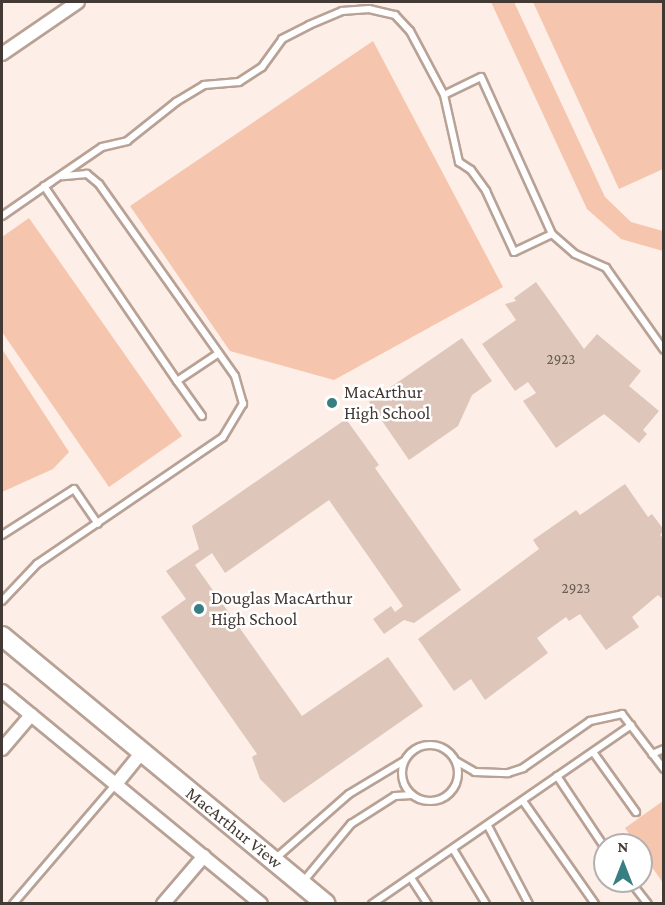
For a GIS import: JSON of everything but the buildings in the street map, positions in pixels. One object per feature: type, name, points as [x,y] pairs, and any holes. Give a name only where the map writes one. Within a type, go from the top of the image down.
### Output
[{"type":"street","points":[[2,54],[78,2]]},
{"type":"street","name":"MacArthur View","points":[[2,636],[326,903]]},
{"type":"street","points":[[2,691],[261,903]]},
{"type":"street","points":[[2,749],[31,715]]},
{"type":"street","points":[[116,784],[142,752]]},
{"type":"street","points":[[163,903],[204,856]]},
{"type":"lane","points":[[2,216],[102,147],[127,141],[204,85],[239,82],[262,67],[282,39],[342,11],[369,9],[395,15],[410,31],[444,95],[459,162],[471,170],[486,191],[514,252],[552,234]]},
{"type":"lane","points":[[444,95],[481,77],[552,234],[575,254],[606,268],[663,350]]},
{"type":"lane","points":[[2,601],[37,564],[223,437],[243,404],[235,376],[99,184],[87,174],[67,174],[46,185]]},
{"type":"lane","points":[[46,185],[202,417]]},
{"type":"lane","points":[[177,381],[219,353]]},
{"type":"lane","points":[[2,535],[74,489],[98,524]]},
{"type":"lane","points":[[274,861],[349,794],[404,761],[417,748],[435,745],[475,772],[508,773],[523,768],[590,721],[622,714],[663,769]]},
{"type":"lane","points":[[372,903],[488,826],[631,724]]},
{"type":"lane","points":[[652,754],[663,749]]},
{"type":"lane","points":[[593,752],[636,812]]},
{"type":"lane","points":[[404,761],[402,779],[412,795]]},
{"type":"lane","points":[[302,884],[351,824],[395,796],[412,795],[430,801],[447,795],[457,780],[456,761]]},
{"type":"lane","points":[[558,776],[595,833]]},
{"type":"lane","points":[[14,903],[116,784]]},
{"type":"lane","points":[[523,801],[595,903]]},
{"type":"lane","points":[[488,826],[528,903]]},
{"type":"lane","points":[[453,849],[486,903]]},
{"type":"lane","points":[[411,878],[428,903]]},
{"type":"shaded area","points":[[491,2],[514,2],[605,197],[631,222],[663,231],[663,251],[621,239],[587,209]]},
{"type":"shaded area","points":[[533,2],[663,2],[663,169],[619,189]]},
{"type":"shaded area","points":[[373,41],[503,287],[334,380],[230,351],[130,206]]},
{"type":"shaded area","points":[[29,218],[182,436],[109,487],[2,332],[2,237]]},
{"type":"shaded area","points":[[2,349],[69,452],[53,469],[2,492]]},
{"type":"shaded area","points":[[663,801],[663,883],[653,868],[653,833],[629,833],[625,828]]},
{"type":"place","name":"MacArthur High School","points":[[332,403]]},
{"type":"place","name":"Douglas MacArthur High School","points":[[199,609]]}]
